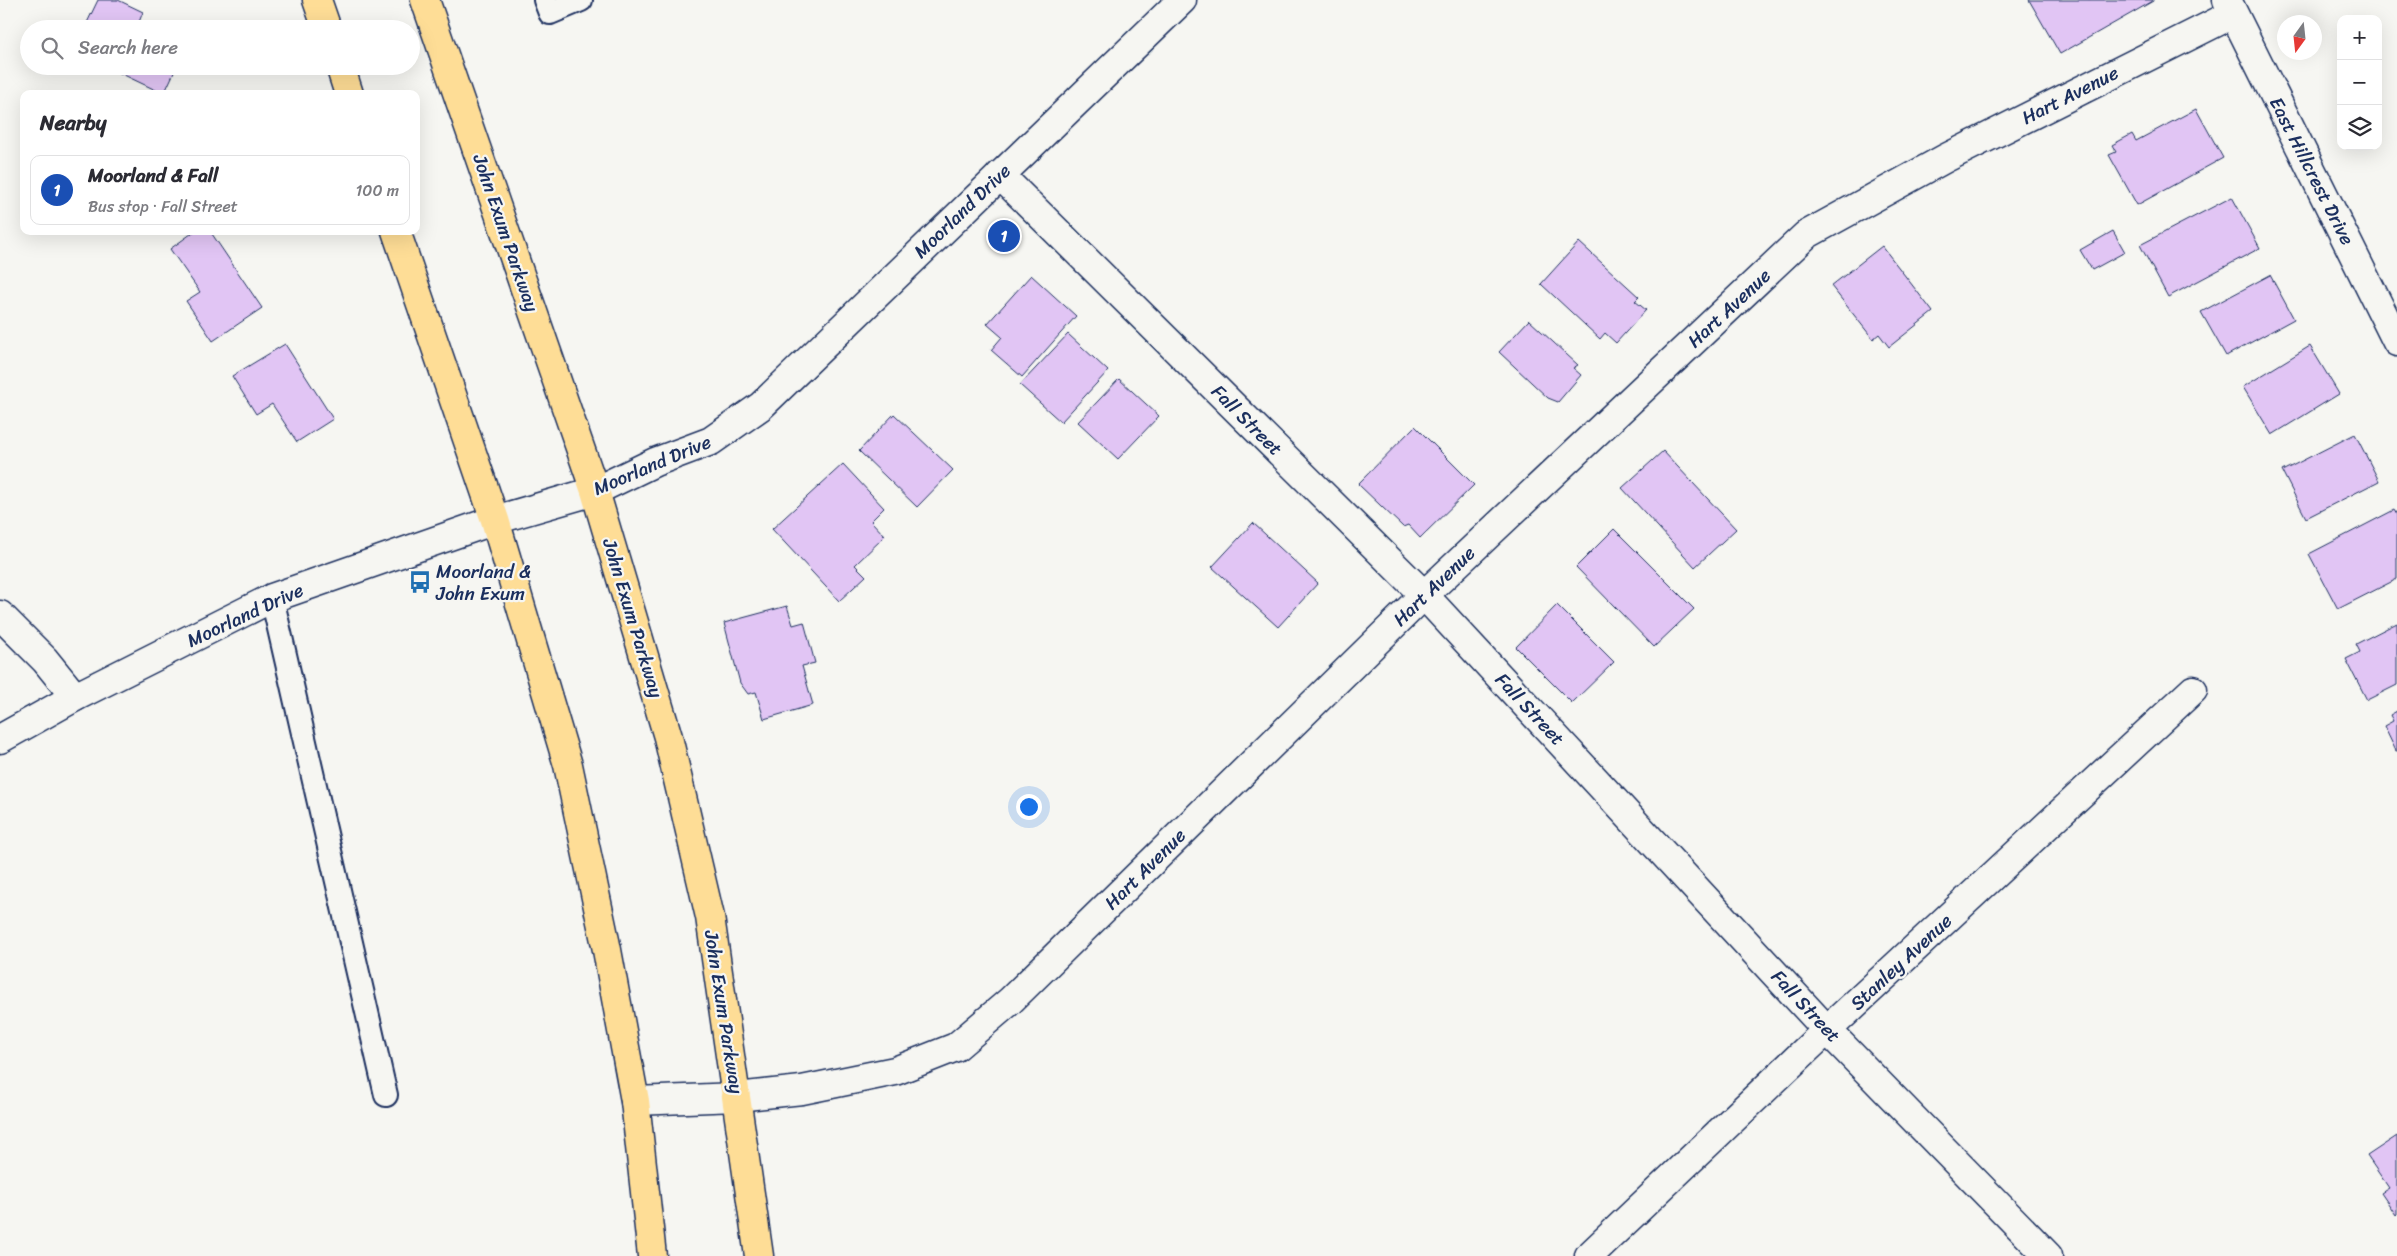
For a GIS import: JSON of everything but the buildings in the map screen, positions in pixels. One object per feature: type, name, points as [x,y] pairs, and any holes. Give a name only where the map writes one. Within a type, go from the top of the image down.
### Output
[{"type":"main road","points":[[317,0],[324,20]]},
{"type":"main road","name":"John Exum Parkway","points":[[425,0],[595,491],[670,746],[710,917],[759,1256]]},
{"type":"main road","points":[[343,75],[348,90]]},
{"type":"main road","points":[[397,235],[495,520],[568,765],[607,950],[635,1101],[652,1256]]},
{"type":"street","name":"Moorland Drive","points":[[0,739],[74,697],[272,598],[495,520],[595,491],[655,462],[711,442],[761,406],[1182,0]]},
{"type":"street","name":"East Hillcrest Drive","points":[[2230,7],[2397,342]]},
{"type":"street","name":"Hart Avenue","points":[[635,1101],[737,1097],[802,1090],[895,1071],[956,1047],[1010,1001],[1424,595],[1806,235],[1946,158],[2230,7]]},
{"type":"street","name":"Fall Street","points":[[1000,174],[1424,595],[1828,1030],[2048,1256]]},
{"type":"street","points":[[0,615],[45,660],[74,697]]},
{"type":"street","name":"Stanley Avenue","points":[[1589,1256],[2193,690]]},
{"type":"lane","points":[[545,0],[550,13],[581,0]]},
{"type":"lane","points":[[272,598],[386,1095]]},
{"type":"place","name":"Moorland & Fall","points":[[1004,236]]},
{"type":"place","name":"Moorland & John Exum","points":[[420,582]]}]
